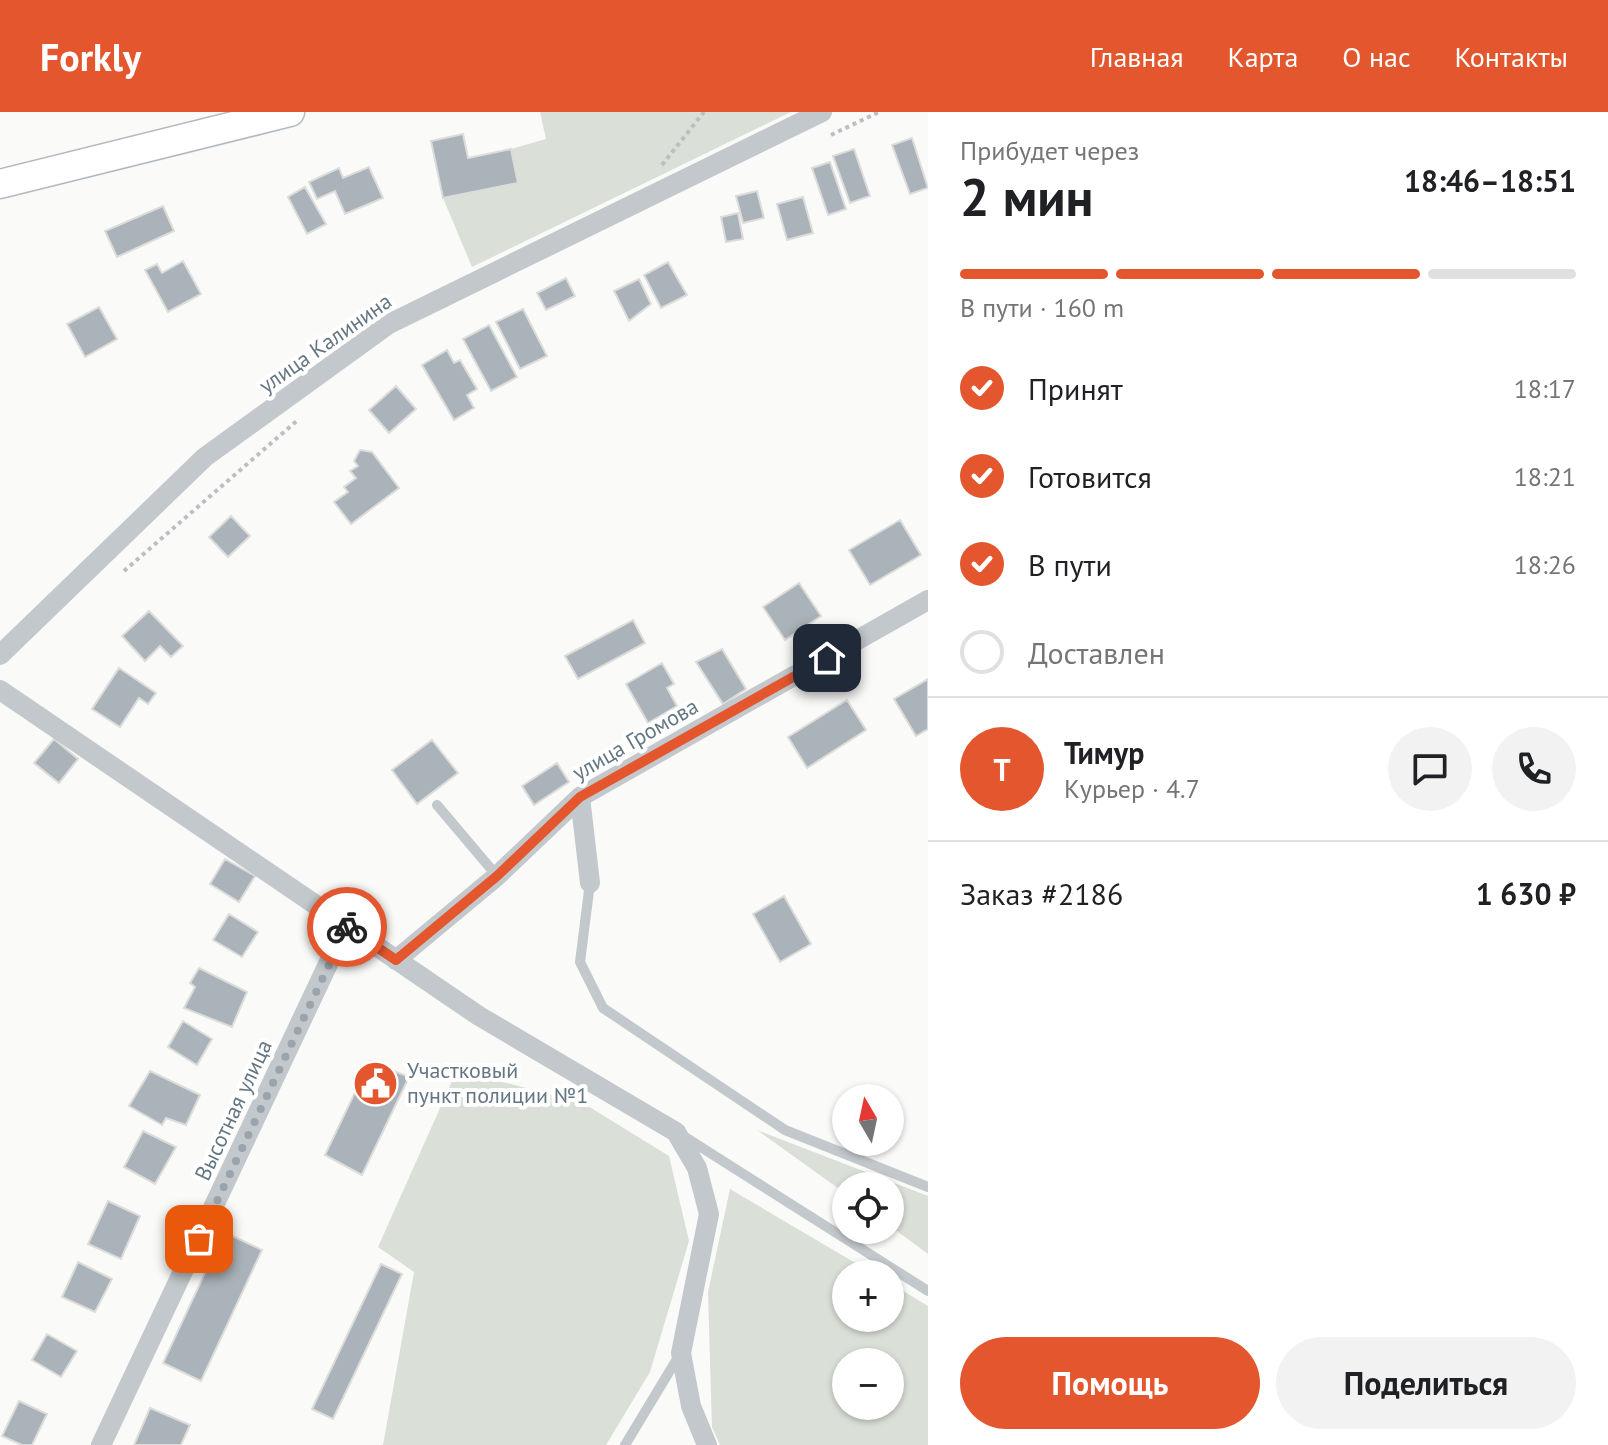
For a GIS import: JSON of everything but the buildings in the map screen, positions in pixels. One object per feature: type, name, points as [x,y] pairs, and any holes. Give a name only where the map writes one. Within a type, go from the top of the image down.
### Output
[{"type":"main road","points":[[0,169],[233,112]]},
{"type":"main road","points":[[0,184],[290,112]]},
{"type":"street","name":"улица Калинина","points":[[0,655],[205,457],[389,324],[822,112]]},
{"type":"street","name":"улица Громова","points":[[396,960],[497,876],[580,797],[928,600]]},
{"type":"street","points":[[0,690],[479,1016],[676,1132],[697,1168],[709,1214],[681,1353],[691,1406],[707,1445]]},
{"type":"street","points":[[580,797],[590,883]]},
{"type":"street","name":"Высотная улица","points":[[101,1445],[346,926]]},
{"type":"lane","points":[[437,805],[497,876]]},
{"type":"lane","points":[[590,883],[580,962],[603,1008],[785,1130],[928,1187]]},
{"type":"lane","points":[[676,1132],[928,1291]]},
{"type":"lane","points":[[625,1445],[681,1353]]},
{"type":"path","points":[[658,170],[704,112]]},
{"type":"path","points":[[825,138],[879,112]]},
{"type":"path","points":[[124,571],[304,415]]},
{"type":"shaded area","points":[[540,112],[791,112],[472,267],[443,198],[518,183],[511,149],[546,139]]},
{"type":"shaded area","points":[[457,1070],[583,1103],[669,1156],[689,1241],[650,1372],[606,1445],[383,1445],[414,1272],[378,1247]]},
{"type":"shaded area","points":[[757,1130],[866,1172],[832,1172],[832,1184]]},
{"type":"shaded area","points":[[904,1187],[928,1196],[928,1254],[904,1236]]},
{"type":"shaded area","points":[[730,1189],[850,1260],[832,1260],[832,1332],[904,1332],[904,1291],[928,1306],[928,1445],[720,1445],[712,1427],[708,1292]]},
{"type":"way so far","points":[[199,1239],[347,927]]},
{"type":"place","name":"Участковый пункт полиции №1","points":[[376,1083]]},
{"type":"route","points":[[347,927],[396,960],[497,876],[580,797],[827,658]]}]
